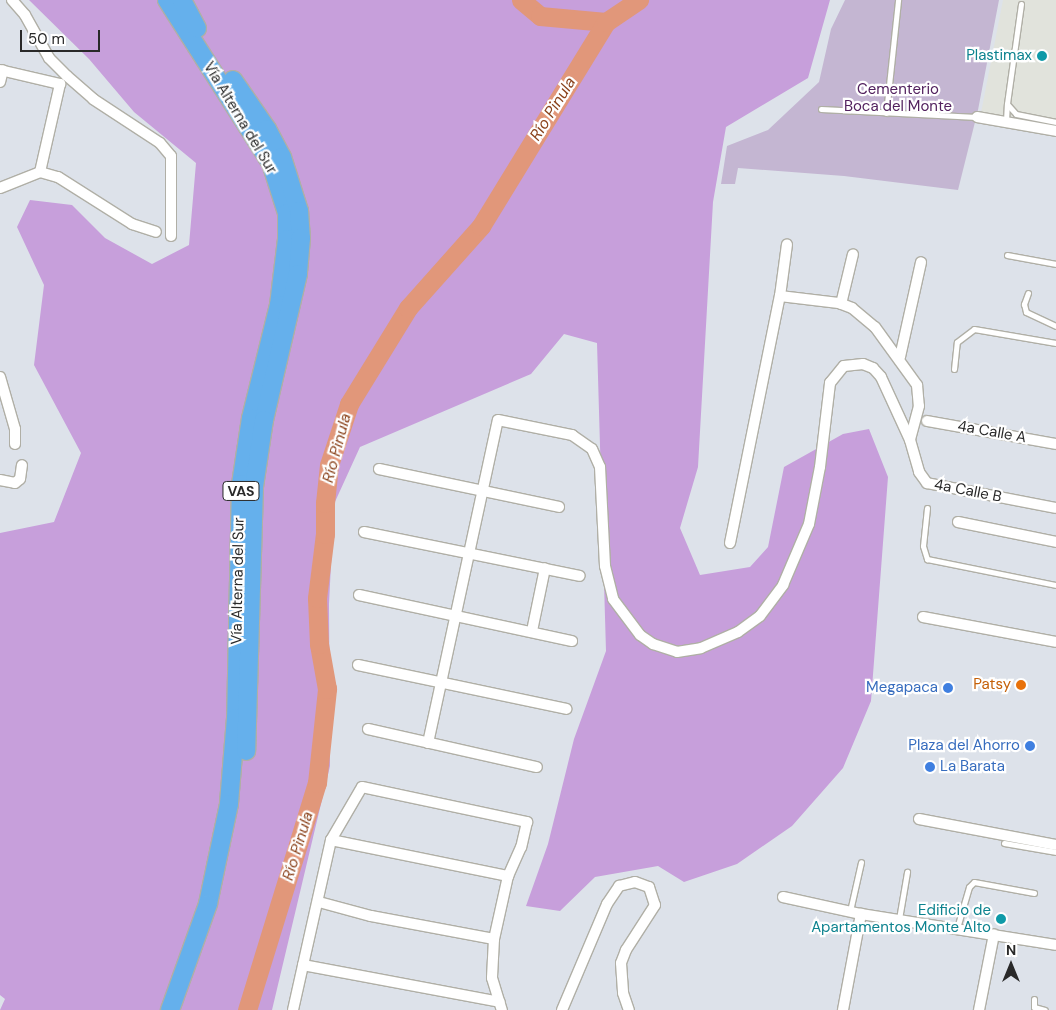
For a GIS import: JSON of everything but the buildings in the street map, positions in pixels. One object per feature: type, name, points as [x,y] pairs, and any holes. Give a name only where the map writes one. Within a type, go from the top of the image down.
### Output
[{"type":"highway","name":"Vía Alterna del Sur","points":[[167,0],[271,163],[287,213],[288,239],[279,305],[251,418],[241,484],[236,718],[229,804],[208,904],[170,1010]]},
{"type":"highway","name":"Vía Alterna del Sur","points":[[181,1010],[218,907],[232,850],[249,717],[254,487],[264,420],[298,274],[301,238],[293,184],[282,157],[268,129],[202,36],[182,0]]},
{"type":"street","points":[[12,0],[25,15],[49,58],[67,76],[93,99],[160,143],[170,156],[173,171],[171,236]]},
{"type":"street","points":[[0,82],[1,70],[60,84],[40,172]]},
{"type":"street","points":[[977,117],[1056,130]]},
{"type":"street","points":[[0,196],[0,188],[40,172],[58,177],[132,224],[156,232]]},
{"type":"street","points":[[730,543],[780,296],[786,244]]},
{"type":"street","points":[[841,304],[854,254]]},
{"type":"street","points":[[900,357],[921,262]]},
{"type":"street","points":[[780,296],[841,304],[875,327],[900,357],[917,385],[919,399],[910,440]]},
{"type":"street","name":"4a Calle B","points":[[481,491],[498,420],[580,438],[598,460],[604,566],[613,599],[640,635],[665,649],[686,652],[724,639],[752,623],[770,604],[792,570],[809,524],[823,448],[828,391],[840,369],[863,364],[878,372],[910,440],[919,472],[931,485],[1056,508]]},
{"type":"street","points":[[0,377],[15,429],[15,444]]},
{"type":"street","name":"4a Calle A","points":[[927,420],[1056,444]]},
{"type":"street","points":[[0,480],[16,483],[20,479],[22,465]]},
{"type":"street","points":[[379,469],[559,507]]},
{"type":"street","points":[[428,743],[481,491]]},
{"type":"street","points":[[958,522],[1056,542]]},
{"type":"street","points":[[364,532],[580,576]]},
{"type":"street","points":[[532,631],[545,568]]},
{"type":"street","points":[[359,596],[532,631],[572,641]]},
{"type":"street","points":[[923,617],[1056,642]]},
{"type":"street","points":[[358,664],[566,709]]},
{"type":"street","points":[[368,729],[537,768]]},
{"type":"street","points":[[293,1010],[303,965],[319,902],[331,840],[362,787],[527,822],[521,847],[508,876],[494,939],[492,978],[501,1006],[482,1006],[303,965]]},
{"type":"street","points":[[919,819],[1056,845]]},
{"type":"street","points":[[331,840],[508,876]]},
{"type":"street","points":[[562,1010],[607,904],[619,886],[635,882],[648,887],[655,905],[626,950],[621,963],[623,993],[629,1010]]},
{"type":"street","points":[[783,897],[861,914],[1056,945]]},
{"type":"street","points":[[319,902],[371,916],[494,939]]},
{"type":"street","points":[[843,1010],[861,914]]},
{"type":"street","points":[[979,1010],[994,934]]},
{"type":"lane","points":[[886,113],[898,0]]},
{"type":"lane","points":[[1006,121],[1021,4]]},
{"type":"lane","points":[[1007,104],[1020,115],[1056,122]]},
{"type":"lane","points":[[821,109],[977,117]]},
{"type":"lane","points":[[1008,255],[1056,264]]},
{"type":"lane","points":[[1028,293],[1024,304],[1026,312],[1056,326]]},
{"type":"lane","points":[[954,369],[958,342],[974,329],[1056,343]]},
{"type":"lane","points":[[927,508],[923,546],[927,559],[1056,585]]},
{"type":"lane","points":[[1004,843],[1056,852]]},
{"type":"lane","points":[[850,911],[861,862]]},
{"type":"lane","points":[[899,919],[908,872]]},
{"type":"lane","points":[[958,928],[969,887],[974,882],[1034,893]]},
{"type":"lane","points":[[1034,998],[1034,1007],[1045,1010]]},
{"type":"shaded area","points":[[29,0],[830,0],[808,78],[726,127],[713,202],[698,467],[680,528],[700,575],[750,567],[768,547],[784,467],[843,434],[869,429],[888,477],[871,701],[843,768],[792,826],[737,864],[684,882],[658,866],[595,877],[560,911],[526,906],[548,844],[574,739],[606,651],[597,343],[564,334],[531,374],[360,447],[334,504],[329,604],[330,766],[272,1010],[0,1010],[5,999],[0,995],[0,533],[54,522],[81,453],[34,365],[44,285],[17,227],[30,200],[72,205],[105,238],[152,264],[189,245],[196,163],[134,112],[89,59]]},
{"type":"shaded area","points":[[1003,0],[1056,0],[1056,125],[981,113]]},
{"type":"green space","name":"Cementerio Boca del Monte","points":[[845,0],[999,0],[978,110],[958,190],[844,176],[738,168],[735,184],[721,184],[727,146],[768,130],[819,82],[831,29]]},
{"type":"waterway","points":[[521,0],[540,16],[606,22]]},
{"type":"waterway","name":"Río Pinula","points":[[247,1010],[317,783],[327,689],[319,644],[317,598],[325,534],[325,503],[329,465],[349,404],[408,308],[481,226],[606,22],[639,0]]},
{"type":"place","name":"Plastimax","points":[[1042,56]]},
{"type":"place","name":"Patsy","points":[[1021,685]]},
{"type":"place","name":"Megapaca","points":[[948,688]]},
{"type":"place","name":"Plaza del Ahorro","points":[[1030,746]]},
{"type":"place","name":"La Barata","points":[[930,767]]},
{"type":"place","name":"Edificio de Apartamentos Monte Alto","points":[[1001,919]]}]
